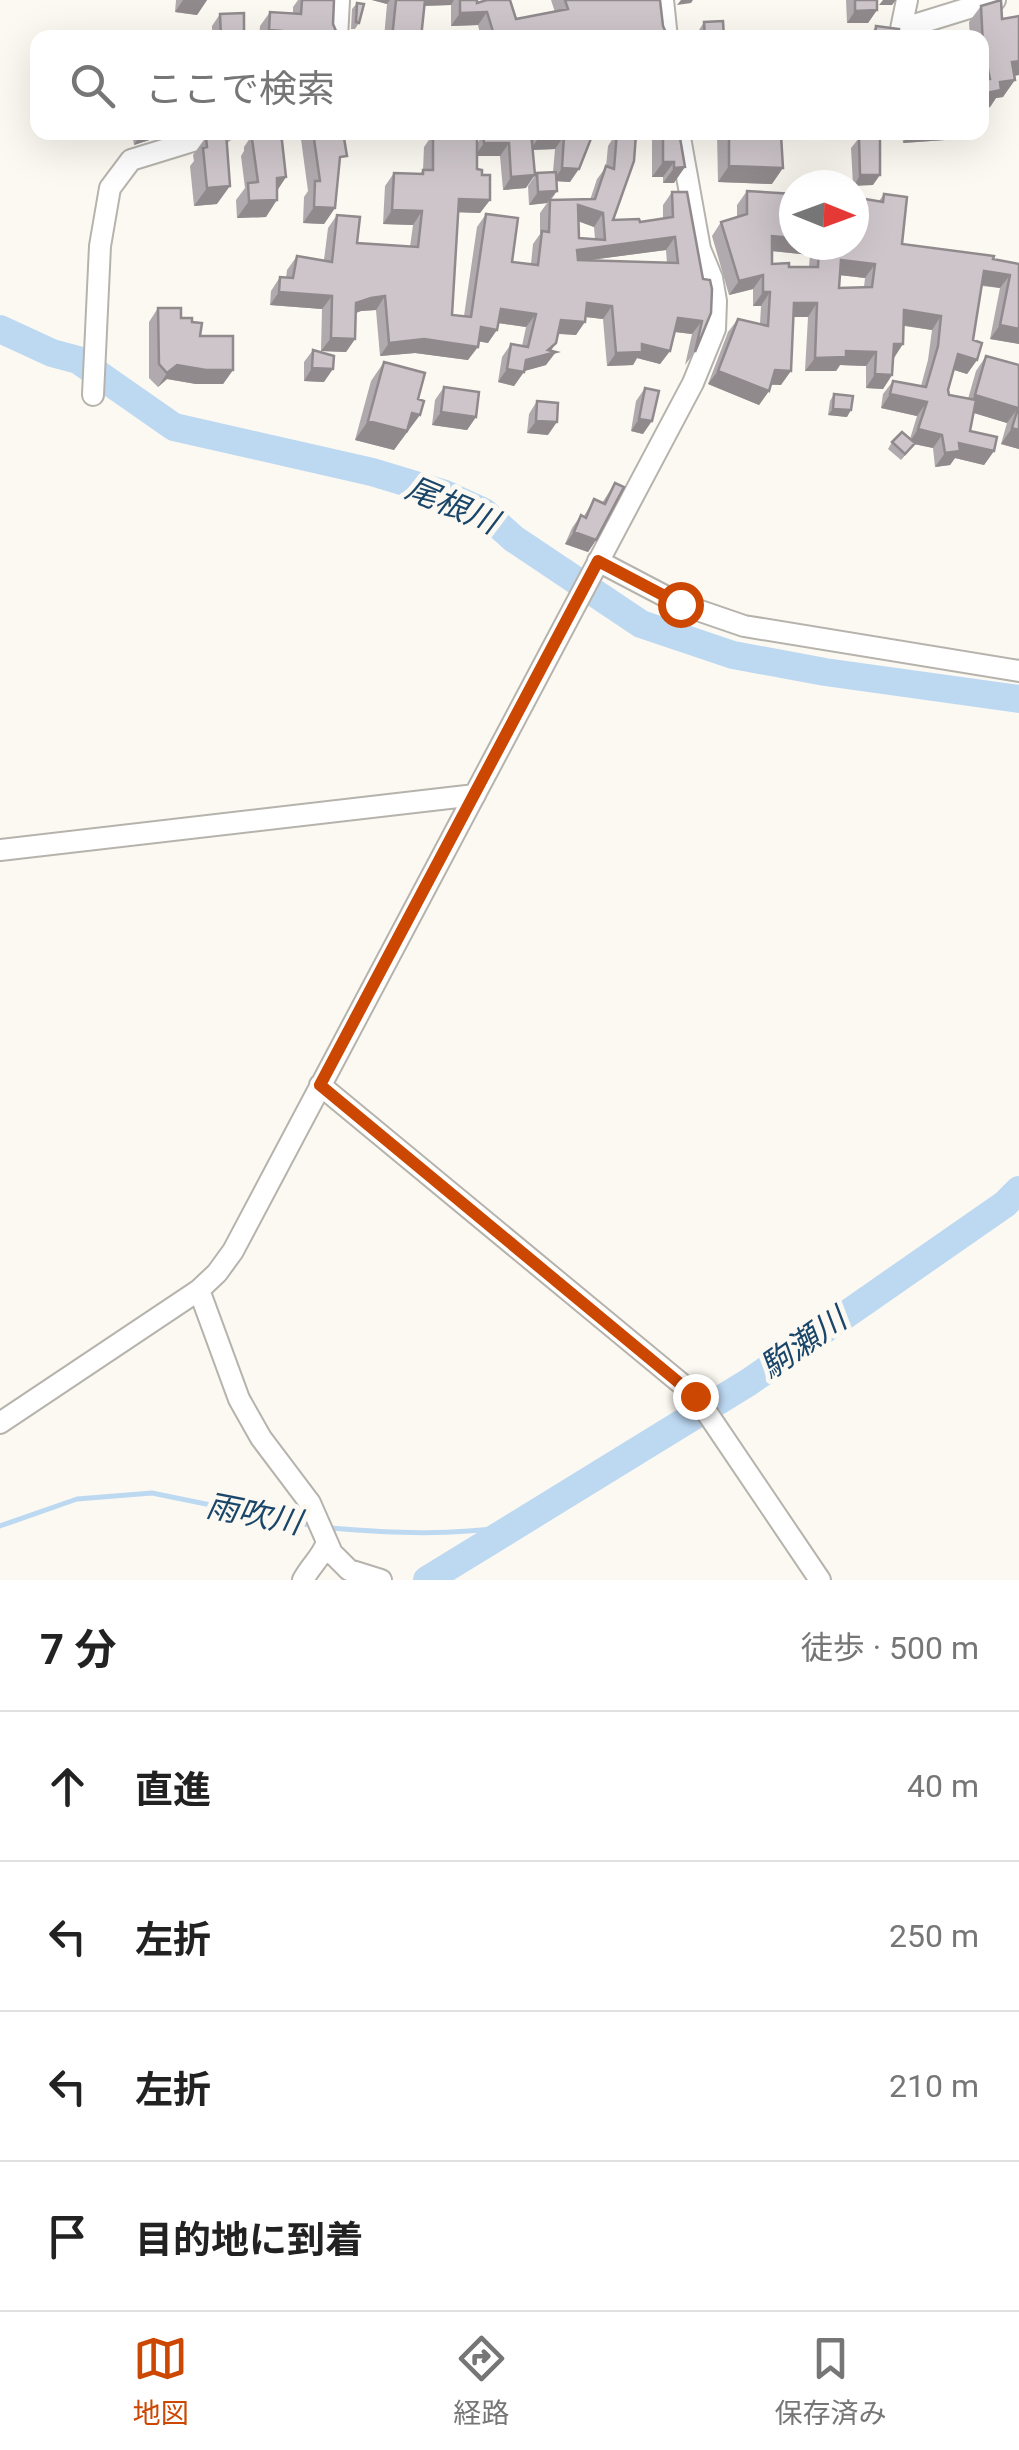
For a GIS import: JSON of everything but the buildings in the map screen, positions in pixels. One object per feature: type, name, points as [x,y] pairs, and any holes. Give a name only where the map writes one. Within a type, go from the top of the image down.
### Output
[{"type":"street","points":[[337,30],[338,0]]},
{"type":"street","points":[[662,0],[666,30]]},
{"type":"street","points":[[908,0],[900,30],[995,0]]},
{"type":"street","points":[[93,395],[100,246],[110,188],[131,160],[196,140]]},
{"type":"street","points":[[0,1423],[200,1290],[233,1251],[475,796],[694,383],[715,330],[712,278],[700,249],[680,140]]},
{"type":"street","points":[[595,569],[744,626],[1019,671]]},
{"type":"street","points":[[0,850],[475,796]]},
{"type":"street","points":[[320,1085],[695,1396],[820,1580]]},
{"type":"street","points":[[200,1290],[240,1398],[262,1438],[310,1503],[332,1554],[349,1570],[380,1580]]},
{"type":"street","points":[[303,1580],[312,1563],[322,1555],[323,1532]]},
{"type":"waterway","name":"尾根川","points":[[0,329],[52,353],[78,360],[174,427],[372,472],[445,494],[484,512],[514,539],[641,624],[733,655],[1019,699]]},
{"type":"waterway","name":"駒瀬川","points":[[427,1580],[749,1382],[1005,1204],[1019,1190]]},
{"type":"waterway","name":"雨吹川","points":[[0,1526],[77,1499],[152,1493],[314,1526]]},
{"type":"waterway","name":"雨吹川","points":[[330,1528],[422,1533],[513,1526]]},
{"type":"route","points":[[680,604],[598,561],[320,1085],[695,1396]]}]
